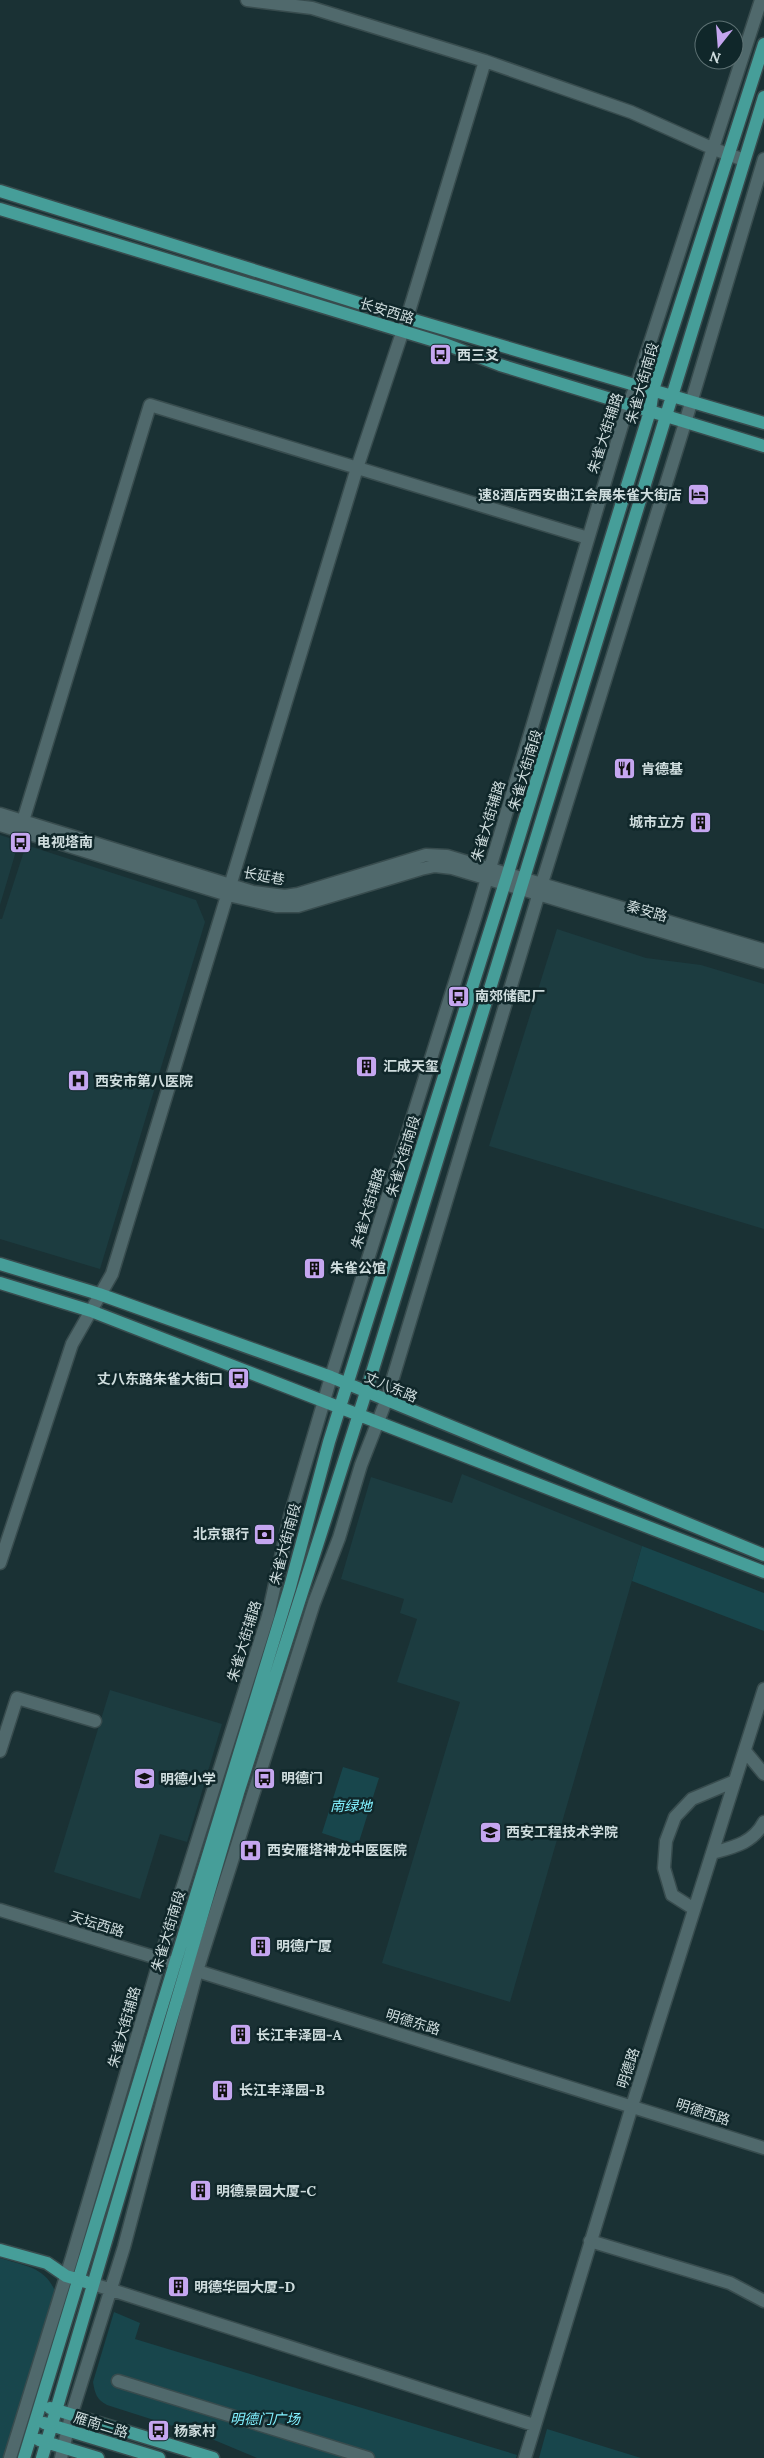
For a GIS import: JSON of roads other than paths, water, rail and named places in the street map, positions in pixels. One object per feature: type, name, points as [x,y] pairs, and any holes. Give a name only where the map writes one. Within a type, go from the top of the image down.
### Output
[{"type":"main road","name":"朱雀大街南段","points":[[25,2455],[40,2405],[72,2277],[186,1967],[305,1524],[347,1384],[506,879],[650,410],[653,390],[764,44]]},
{"type":"main road","name":"朱雀大街南段","points":[[43,2458],[186,1967],[357,1415],[366,1392],[523,884],[664,416],[672,396],[764,97]]},
{"type":"main road","name":"长安西路","points":[[0,190],[407,318],[764,424]]},
{"type":"main road","name":"长安西路","points":[[0,209],[401,331],[628,405],[650,410],[685,423],[764,446]]},
{"type":"main road","name":"丈八东路","points":[[0,1264],[99,1294],[331,1377],[764,1554]]},
{"type":"main road","points":[[0,1284],[91,1311],[324,1403],[379,1422],[764,1572]]},
{"type":"main road","points":[[0,2250],[47,2263],[72,2277],[93,2284]]},
{"type":"main road","points":[[40,2405],[213,2458]]},
{"type":"main road","name":"雁南二路","points":[[35,2420],[159,2458]]},
{"type":"main road","points":[[30,2437],[47,2442],[62,2453],[98,2458]]},
{"type":"main road","points":[[25,2455],[43,2458]]},
{"type":"street","points":[[247,0],[312,8],[485,61],[631,112],[728,155],[744,160]]},
{"type":"street","name":"朱雀大街辅路","points":[[10,2458],[72,2277],[160,1958],[265,1625],[290,1516],[331,1377],[489,873],[628,405],[636,386],[714,149],[761,0]]},
{"type":"street","points":[[0,1563],[72,1344],[112,1274],[357,468],[401,331],[407,318],[485,61]]},
{"type":"street","points":[[62,2453],[71,2416],[110,2289],[186,1967],[314,1603],[339,1538],[361,1465],[386,1401],[540,889],[692,402],[764,159]]},
{"type":"street","points":[[23,821],[150,405],[588,538]]},
{"type":"street","name":"长延巷","points":[[0,814],[230,890],[260,904],[298,906],[435,866],[489,873],[523,884]]},
{"type":"street","name":"长延巷","points":[[0,825],[230,890]]},
{"type":"street","name":"秦安路","points":[[523,884],[764,950]]},
{"type":"street","name":"秦安路","points":[[540,889],[764,962]]},
{"type":"street","name":"明德路","points":[[525,2458],[632,2106],[764,1689]]},
{"type":"street","points":[[0,1751],[17,1698],[95,1720]]},
{"type":"street","points":[[744,1751],[764,1774]]},
{"type":"street","points":[[694,1909],[672,1895],[664,1868],[666,1841],[675,1817],[692,1799],[735,1781]]},
{"type":"street","points":[[712,1853],[740,1846],[758,1832],[764,1822]]},
{"type":"street","name":"天坛西路","points":[[0,1910],[186,1967]]},
{"type":"street","name":"明德东路","points":[[186,1967],[632,2106]]},
{"type":"street","name":"明德西路","points":[[632,2106],[764,2148]]},
{"type":"street","points":[[590,2242],[730,2283],[764,2301]]},
{"type":"street","points":[[93,2284],[534,2425]]},
{"type":"street","points":[[118,2381],[368,2458]]},
{"type":"place","name":"西三爻","points":[[441,355]]},
{"type":"place","name":"速8酒店西安曲江会展朱雀大街店","points":[[698,495]]},
{"type":"place","name":"肯德基","points":[[625,769]]},
{"type":"place","name":"城市立方","points":[[701,822]]},
{"type":"place","name":"电视塔南","points":[[21,842]]},
{"type":"place","name":"南郊储配厂","points":[[459,996]]},
{"type":"place","name":"汇成天玺","points":[[367,1066]]},
{"type":"place","name":"西安市第八医院","points":[[79,1081]]},
{"type":"place","name":"朱雀公馆","points":[[314,1268]]},
{"type":"place","name":"丈八东路朱雀大街口","points":[[239,1379]]},
{"type":"place","name":"北京银行","points":[[265,1534]]},
{"type":"place","name":"明德门","points":[[265,1778]]},
{"type":"place","name":"明德小学","points":[[144,1779]]},
{"type":"place","name":"西安工程技术学院","points":[[490,1832]]},
{"type":"place","name":"西安雁塔神龙中医医院","points":[[251,1850]]},
{"type":"place","name":"明德广厦","points":[[260,1946]]},
{"type":"place","name":"长江丰泽园-A","points":[[240,2035]]},
{"type":"place","name":"长江丰泽园-B","points":[[223,2090]]},
{"type":"place","name":"明德景园大厦-C","points":[[200,2191]]},
{"type":"place","name":"明德华园大厦-D","points":[[178,2287]]},
{"type":"place","name":"杨家村","points":[[158,2431]]},
{"type":"park label","name":"南绿地","points":[[351,1806]]},
{"type":"park label","name":"明德门广场","points":[[265,2419]]}]
